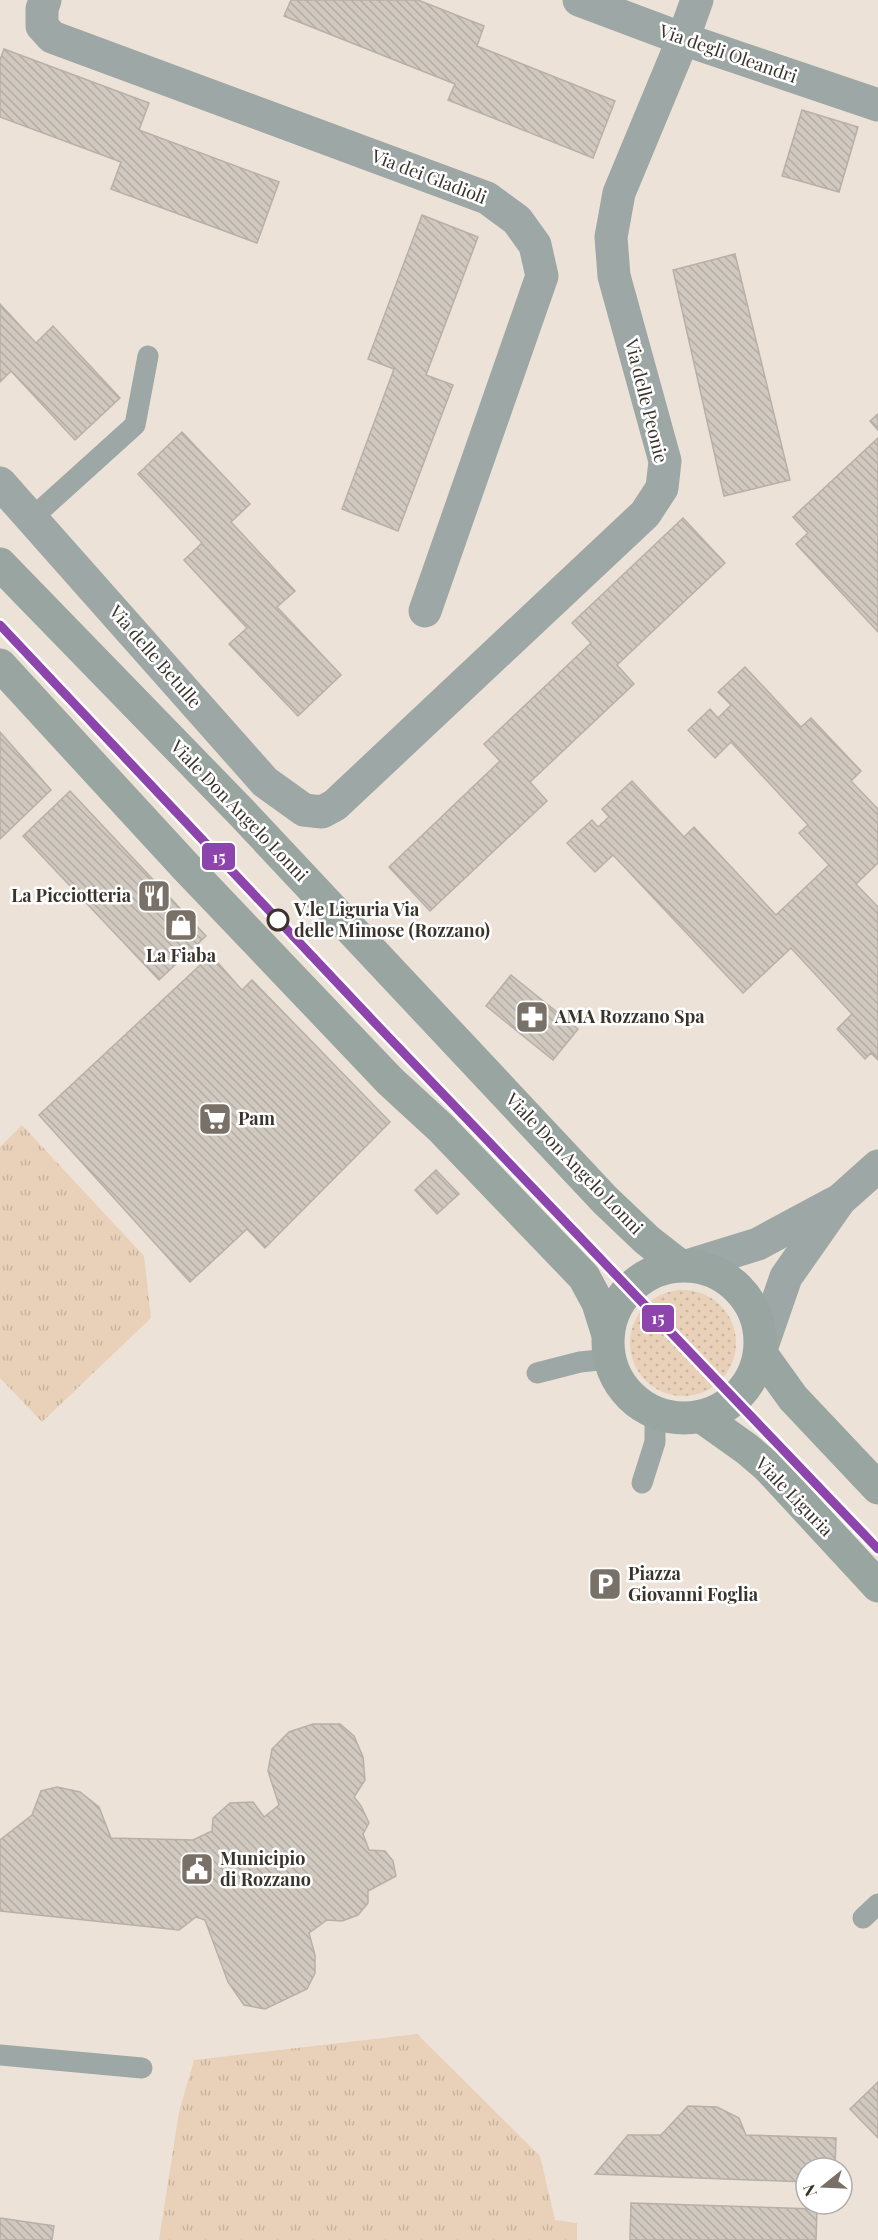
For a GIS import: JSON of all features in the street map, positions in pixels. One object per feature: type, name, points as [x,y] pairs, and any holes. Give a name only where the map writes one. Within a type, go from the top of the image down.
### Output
[{"type":"main road","name":"Viale Don Angelo Lonni","points":[[0,564],[242,813],[606,1200],[647,1240],[684,1265]]},
{"type":"main road","points":[[0,666],[390,1081],[441,1128],[584,1277],[598,1303],[609,1347],[619,1382],[634,1400],[655,1413],[678,1418],[702,1417],[720,1410],[742,1392],[756,1370],[760,1352],[760,1327],[751,1304],[735,1284],[714,1270],[684,1265],[660,1269],[642,1277],[629,1288],[613,1312],[609,1347]]},
{"type":"main road","points":[[760,1352],[793,1398],[878,1488]]},
{"type":"main road","name":"Viale Liguria","points":[[702,1417],[768,1467],[878,1586]]},
{"type":"street","name":"Via dei Gladioli","points":[[45,0],[42,9],[42,26],[52,38],[487,198],[517,220],[535,245],[542,276],[425,611]]},
{"type":"street","name":"Via degli Oleandri","points":[[579,0],[683,39],[878,105]]},
{"type":"street","name":"Via delle Peonie","points":[[322,812],[335,806],[645,514],[662,488],[665,461],[614,276],[611,237],[619,193],[697,0]]},
{"type":"street","name":"Via delle Betulle","points":[[0,483],[266,782],[304,810],[322,812]]},
{"type":"street","points":[[760,1352],[786,1277],[840,1200],[878,1166]]},
{"type":"street","points":[[684,1265],[758,1244],[840,1200]]},
{"type":"lane","points":[[32,518],[135,425],[148,356]]},
{"type":"lane","points":[[537,1373],[580,1362],[609,1347]]},
{"type":"lane","points":[[642,1483],[655,1442],[655,1413]]},
{"type":"lane","points":[[0,2055],[142,2068]]},
{"type":"green space","points":[[22,1125],[144,1256],[151,1318],[42,1422],[0,1378],[0,1147]]},
{"type":"green space","points":[[683,1290],[703,1294],[720,1306],[732,1323],[736,1343],[732,1363],[720,1380],[703,1392],[683,1396],[663,1392],[646,1380],[634,1363],[630,1343],[634,1323],[646,1306],[663,1294]]},
{"type":"green space","points":[[417,2034],[540,2156],[555,2220],[577,2223],[577,2240],[159,2240],[179,2112],[194,2060]]},
{"type":"building","points":[[291,0],[418,0],[484,26],[477,46],[615,101],[593,158],[448,100],[455,84],[284,16]]},
{"type":"building","points":[[4,49],[149,103],[139,130],[279,182],[257,243],[111,189],[121,162],[0,117],[0,60]]},
{"type":"building","points":[[802,110],[858,127],[839,192],[782,176]]},
{"type":"building","points":[[422,215],[478,237],[426,375],[453,385],[398,531],[342,509],[394,369],[368,359]]},
{"type":"building","points":[[735,254],[790,480],[724,496],[673,270]]},
{"type":"building","points":[[0,304],[36,343],[53,326],[120,398],[75,440],[11,371],[0,382]]},
{"type":"building","points":[[878,414],[878,430],[870,421]]},
{"type":"building","points":[[182,432],[250,504],[231,522],[295,591],[277,607],[341,675],[298,716],[229,644],[247,628],[184,560],[202,543],[138,474]]},
{"type":"building","points":[[878,438],[878,632],[796,544],[808,533],[793,517]]},
{"type":"building","points":[[683,518],[725,563],[617,665],[634,684],[530,782],[547,801],[430,911],[389,867],[500,761],[484,744],[591,643],[572,623]]},
{"type":"building","points":[[745,667],[801,727],[811,718],[861,771],[851,781],[878,809],[878,863],[856,884],[878,907],[878,1060],[871,1053],[865,1059],[837,1029],[852,1014],[791,948],[743,993],[613,855],[595,872],[567,843],[592,820],[598,827],[609,817],[602,809],[632,781],[684,837],[694,827],[776,915],[829,865],[799,833],[808,825],[731,742],[715,758],[688,730],[710,709],[718,718],[731,705],[718,692]]},
{"type":"building","points":[[0,732],[51,790],[0,839]]},
{"type":"building","points":[[70,791],[206,936],[159,980],[23,836]]},
{"type":"building","name":"Pam","points":[[211,955],[242,990],[252,980],[390,1122],[265,1248],[247,1229],[190,1282],[39,1115]]},
{"type":"building","name":"AMA Rozzano Spa","points":[[511,975],[578,1029],[553,1060],[486,1006]]},
{"type":"building","points":[[436,1170],[459,1194],[437,1214],[415,1190]]},
{"type":"building","name":"Municipio di Rozzano","points":[[313,1724],[340,1724],[354,1736],[363,1757],[365,1780],[354,1797],[369,1823],[363,1834],[369,1850],[385,1851],[393,1861],[396,1876],[368,1891],[368,1903],[358,1915],[342,1921],[327,1920],[309,1933],[315,1955],[315,1973],[307,1989],[265,2009],[244,2005],[228,1982],[205,1920],[196,1917],[179,1930],[0,1911],[0,1840],[32,1815],[41,1791],[57,1787],[80,1792],[99,1807],[111,1838],[193,1840],[212,1831],[213,1818],[230,1803],[253,1802],[264,1817],[279,1805],[268,1771],[272,1749],[289,1732]]},
{"type":"building","points":[[878,2082],[878,2138],[850,2109]]},
{"type":"building","points":[[688,2106],[717,2107],[739,2118],[746,2135],[836,2138],[835,2156],[794,2156],[794,2182],[595,2174],[628,2135],[661,2135]]},
{"type":"building","points":[[631,2203],[794,2208],[794,2216],[817,2216],[816,2240],[630,2240]]},
{"type":"building","points":[[0,2218],[54,2226],[52,2240],[0,2240]]},
{"type":"transit line","name":"15","points":[[0,625],[377,1025],[878,1549]]},
{"type":"place","name":"La Picciotteria","points":[[154,896]]},
{"type":"place","name":"V.le Liguria Via delle Mimose (Rozzano)","points":[[278,920]]},
{"type":"place","name":"La Fiaba","points":[[181,925]]},
{"type":"place","name":"AMA Rozzano Spa","points":[[532,1017]]},
{"type":"place","name":"Pam","points":[[215,1119]]},
{"type":"place","name":"Piazza Giovanni Foglia","points":[[605,1584]]},
{"type":"place","name":"Municipio di Rozzano","points":[[197,1869]]}]
